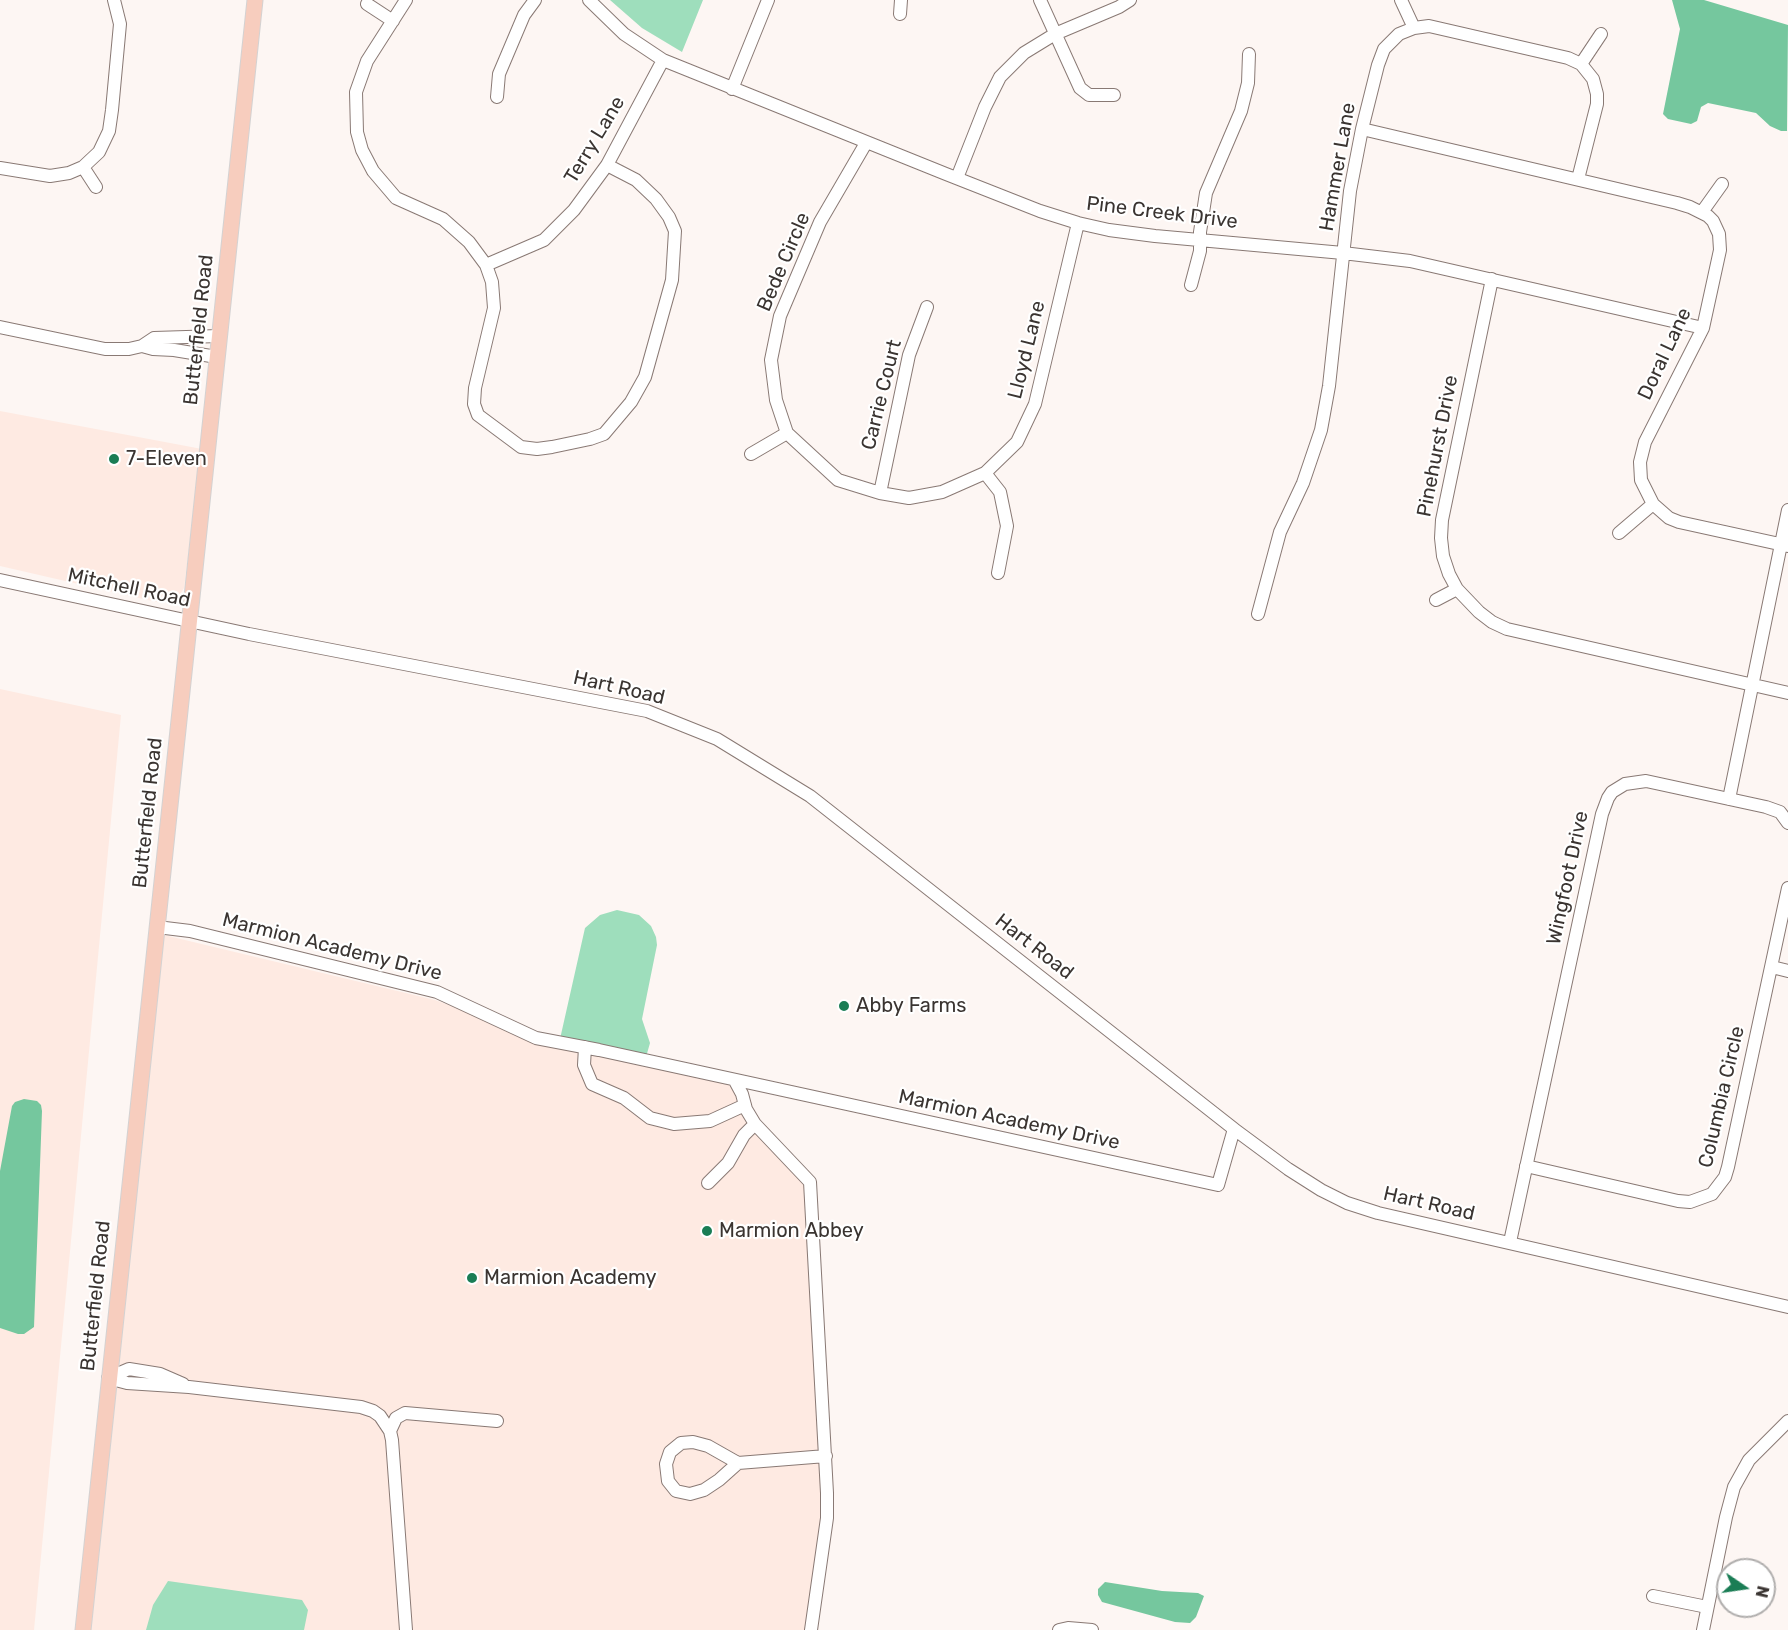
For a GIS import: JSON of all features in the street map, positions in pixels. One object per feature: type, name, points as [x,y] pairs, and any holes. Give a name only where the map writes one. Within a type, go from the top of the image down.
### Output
[{"type":"main road","name":"Butterfield Road","points":[[83,1630],[255,0]]},
{"type":"street","points":[[0,168],[50,176],[69,173],[83,167],[99,152],[109,131],[120,24],[114,0]]},
{"type":"street","points":[[406,0],[367,61],[356,92],[357,132],[362,150],[373,171],[396,198],[443,219],[468,242],[486,265],[492,282],[494,308],[474,400],[478,415],[515,444],[527,448],[552,447],[590,440],[603,434],[631,402],[645,377],[672,280],[675,231],[669,217],[656,199],[636,180],[608,165]]},
{"type":"street","points":[[497,97],[499,74],[524,15],[535,0]]},
{"type":"street","name":"Pine Creek Drive","points":[[589,0],[624,34],[663,60],[866,143],[1040,211],[1077,223],[1109,230],[1410,261],[1703,328]]},
{"type":"street","points":[[732,89],[768,0]]},
{"type":"street","points":[[900,14],[901,0]]},
{"type":"street","points":[[1040,0],[1080,88],[1089,96],[1114,95]]},
{"type":"street","points":[[957,178],[985,106],[1000,77],[1024,53],[1055,34],[1119,7],[1130,0]]},
{"type":"street","points":[[1401,0],[1414,28],[1434,27],[1568,58],[1581,64],[1593,79],[1597,104],[1578,179]]},
{"type":"street","points":[[367,4],[393,21]]},
{"type":"street","name":"Hammer Lane","points":[[1258,614],[1280,532],[1303,483],[1321,430],[1329,386],[1350,191],[1362,129],[1381,54],[1390,41],[1399,34],[1414,28]]},
{"type":"street","points":[[1581,64],[1601,34]]},
{"type":"street","points":[[1191,285],[1200,251],[1206,193],[1232,135],[1243,101],[1248,82],[1249,54]]},
{"type":"street","name":"Terry Lane","points":[[486,265],[544,240],[574,210],[608,165],[663,60]]},
{"type":"street","points":[[1362,129],[1677,203],[1702,212],[1722,184]]},
{"type":"street","name":"Bede Circle","points":[[866,143],[820,222],[780,316],[771,360],[776,400],[787,433],[838,480],[880,493],[909,498],[942,492],[985,473]]},
{"type":"street","points":[[83,167],[96,187]]},
{"type":"street","name":"Doral Lane","points":[[1653,504],[1641,480],[1641,453],[1703,328],[1720,242],[1713,221],[1702,212]]},
{"type":"street","name":"Lloyd Lane","points":[[985,473],[1017,442],[1035,404],[1077,223]]},
{"type":"street","name":"Pinehurst Drive","points":[[1492,279],[1442,520],[1443,556],[1457,589],[1479,612],[1492,622],[1507,629],[1788,693]]},
{"type":"street","name":"Carrie Court","points":[[880,493],[909,355],[927,307]]},
{"type":"street","points":[[0,327],[105,349],[129,349],[142,346],[154,338],[219,336]]},
{"type":"street","points":[[142,346],[217,357]]},
{"type":"street","points":[[751,454],[787,433]]},
{"type":"street","points":[[985,473],[1000,492],[1007,526],[998,573]]},
{"type":"street","points":[[1619,533],[1653,504],[1661,512],[1679,522],[1784,545]]},
{"type":"street","points":[[1788,510],[1784,545],[1729,799],[1774,809],[1780,812],[1788,823]]},
{"type":"street","name":"Mitchell Road","points":[[0,580],[249,634]]},
{"type":"street","points":[[1436,600],[1457,589]]},
{"type":"street","name":"Hart Road","points":[[249,634],[647,711],[717,739],[810,796],[1234,1129],[1288,1169],[1347,1203],[1788,1307]]},
{"type":"street","name":"Wingfoot Drive","points":[[1510,1242],[1599,825],[1608,798],[1612,792],[1625,784],[1646,781],[1729,799]]},
{"type":"street","name":"Columbia Circle","points":[[1526,1166],[1678,1201],[1690,1202],[1712,1194],[1725,1177],[1728,1167],[1788,888]]},
{"type":"street","name":"Marmion Academy Drive","points":[[157,927],[190,931],[437,992],[536,1038],[1218,1185],[1234,1129]]},
{"type":"street","points":[[1772,967],[1788,971]]},
{"type":"street","points":[[585,1047],[584,1065],[592,1084],[624,1098],[650,1118],[674,1124],[710,1121],[745,1105]]},
{"type":"street","points":[[735,1081],[755,1124],[810,1182],[826,1456],[827,1518],[811,1630]]},
{"type":"street","points":[[708,1183],[728,1162],[744,1135],[755,1124]]},
{"type":"street","points":[[108,1378],[127,1383],[189,1387],[361,1407],[373,1411],[497,1421]]},
{"type":"street","points":[[373,1411],[385,1422],[390,1431],[394,1453],[406,1630]]},
{"type":"street","points":[[390,1431],[396,1418],[405,1413]]},
{"type":"street","points":[[1703,1630],[1734,1487],[1749,1460],[1787,1422]]},
{"type":"street","points":[[738,1463],[704,1490],[690,1494],[676,1491],[668,1481],[666,1473],[670,1452],[681,1443],[693,1442],[708,1446],[738,1463],[826,1456]]},
{"type":"street","points":[[1653,1596],[1707,1607]]},
{"type":"street","points":[[1059,1630],[1068,1628],[1092,1630]]},
{"type":"shaded area","points":[[610,0],[703,0],[682,52],[642,28]]},
{"type":"shaded area","points":[[1672,0],[1704,0],[1788,25],[1787,131],[1770,126],[1756,113],[1708,103],[1701,107],[1697,121],[1691,124],[1668,119],[1663,114],[1680,29]]},
{"type":"shaded area","points":[[0,411],[202,449],[184,588],[176,601],[161,603],[0,566]]},
{"type":"shaded area","points":[[0,689],[121,715],[34,1630],[0,1630]]},
{"type":"shaded area","points":[[617,910],[639,915],[651,926],[656,937],[657,945],[642,1019],[650,1043],[646,1057],[560,1039],[585,928],[600,915]]},
{"type":"shaded area","name":"Marmion Academy","points":[[164,935],[435,1000],[573,1049],[744,1087],[749,1104],[759,1120],[814,1181],[832,1520],[816,1630],[88,1630]]},
{"type":"shaded area","points":[[24,1099],[37,1101],[42,1111],[34,1327],[24,1334],[18,1334],[0,1328],[0,1171],[12,1106],[15,1102]]},
{"type":"shaded area","points":[[168,1581],[302,1600],[308,1610],[304,1630],[146,1630],[153,1605]]},
{"type":"shaded area","points":[[1105,1582],[1162,1591],[1198,1593],[1204,1596],[1196,1617],[1190,1623],[1175,1622],[1102,1602],[1098,1589]]},
{"type":"place","name":"7-Eleven","points":[[114,459]]},
{"type":"place","name":"Abby Farms","points":[[844,1006]]},
{"type":"place","name":"Marmion Abbey","points":[[707,1231]]},
{"type":"place","name":"Marmion Academy","points":[[472,1278]]}]
